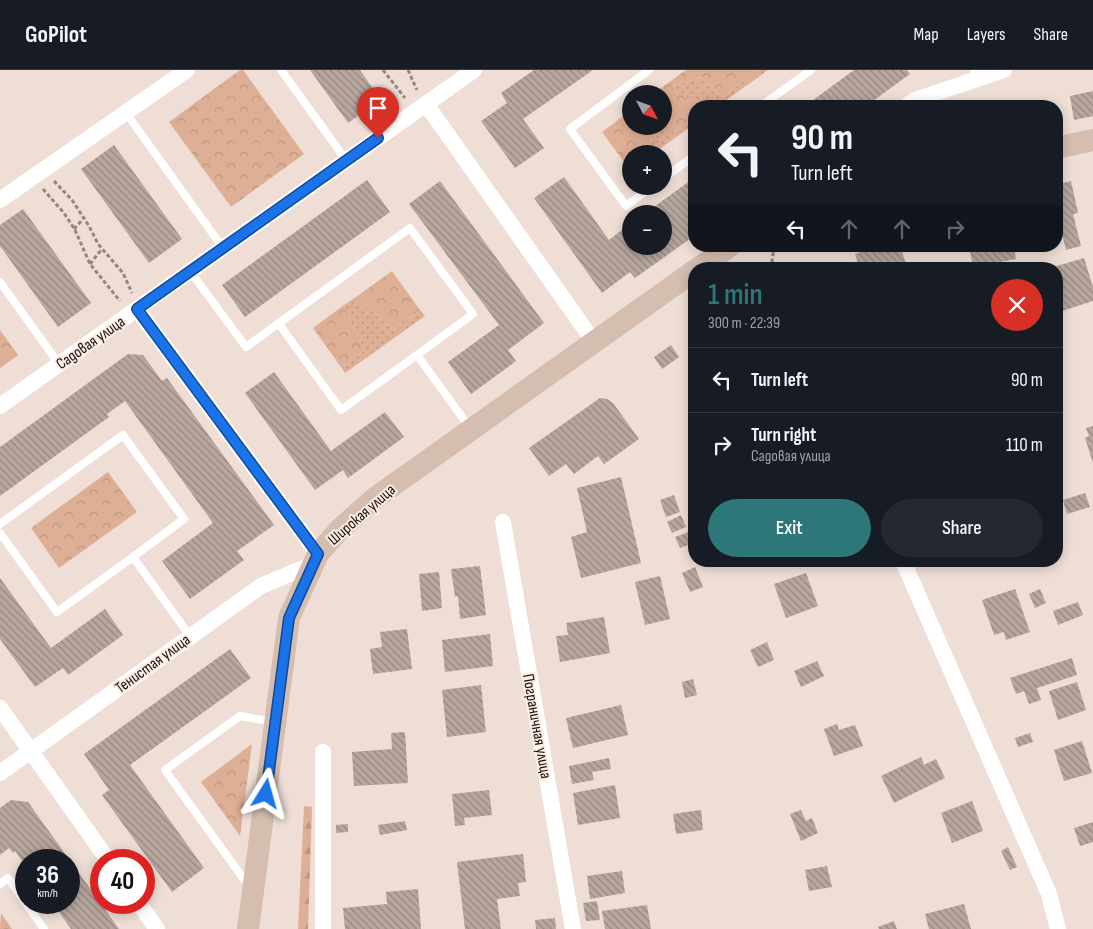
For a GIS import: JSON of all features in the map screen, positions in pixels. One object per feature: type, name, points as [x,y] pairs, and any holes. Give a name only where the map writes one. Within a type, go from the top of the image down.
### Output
[{"type":"street","points":[[0,200],[187,70]]},
{"type":"street","name":"Садовая улица","points":[[0,406],[59,364],[131,304],[190,271],[346,160],[423,99],[474,70]]},
{"type":"street","points":[[915,100],[980,74],[1004,70]]},
{"type":"street","points":[[423,99],[594,342]]},
{"type":"street","points":[[1063,146],[1093,140]]},
{"type":"street","name":"Широкая улица","points":[[248,929],[289,618],[314,560],[340,529],[375,498],[594,342],[688,278]]},
{"type":"street","points":[[131,304],[314,560]]},
{"type":"street","name":"Пограничная улица","points":[[504,522],[572,929]]},
{"type":"street","name":"Тенистая улица","points":[[0,773],[260,586],[314,560]]},
{"type":"street","points":[[906,567],[1049,894],[1058,929]]},
{"type":"street","points":[[0,708],[100,849]]},
{"type":"street","points":[[322,929],[323,752]]},
{"type":"street","points":[[146,914],[157,929]]},
{"type":"lane","points":[[281,70],[346,160]]},
{"type":"lane","points":[[641,195],[626,206],[570,129],[649,70]]},
{"type":"lane","points":[[769,100],[811,70]]},
{"type":"lane","points":[[126,113],[223,248]]},
{"type":"lane","points":[[672,172],[688,160]]},
{"type":"lane","points":[[190,271],[246,347],[410,228],[473,314],[341,410],[279,324]]},
{"type":"lane","points":[[0,282],[59,364]]},
{"type":"lane","points":[[417,355],[471,430]]},
{"type":"lane","points":[[0,524],[123,435],[184,519],[57,612],[0,533]]},
{"type":"lane","points":[[133,557],[190,636]]},
{"type":"lane","points":[[253,892],[165,770],[240,716],[276,722]]},
{"type":"lane","points":[[0,884],[8,878],[44,929]]},
{"type":"path","points":[[383,70],[398,87],[407,103]]},
{"type":"path","points":[[408,70],[423,99]]},
{"type":"path","points":[[40,172],[56,184],[72,200],[102,250],[120,268],[128,287],[131,304]]},
{"type":"path","points":[[40,172],[74,229],[90,264],[110,287],[131,304]]},
{"type":"path","points":[[74,229],[83,219]]},
{"type":"path","points":[[90,264],[102,250]]},
{"type":"green space","points":[[240,70],[243,70],[304,154],[231,207],[169,122]]},
{"type":"green space","points":[[686,70],[758,70],[722,97],[703,77],[672,86],[665,85]]},
{"type":"green space","points":[[758,70],[768,70],[726,100],[689,100],[672,87],[703,77],[722,97]]},
{"type":"green space","points":[[672,87],[689,100],[688,121],[672,133]]},
{"type":"green space","points":[[622,117],[622,135],[653,135],[660,142],[656,145],[622,145],[622,159],[602,132]]},
{"type":"green space","points":[[688,121],[688,128],[665,145],[656,145],[660,142],[653,135],[672,135],[672,133]]},
{"type":"green space","points":[[392,271],[420,310],[393,330],[356,297]]},
{"type":"green space","points":[[356,297],[393,330],[420,310],[425,316],[345,373],[341,367],[364,351],[344,305]]},
{"type":"green space","points":[[344,305],[364,351],[341,367],[313,328]]},
{"type":"green space","points":[[0,330],[18,355],[0,368]]},
{"type":"green space","points":[[108,472],[137,512],[59,568],[31,528]]},
{"type":"green space","points":[[252,744],[240,836],[201,782]]},
{"type":"green space","points":[[304,806],[312,807],[308,929],[298,929]]},
{"type":"green space","points":[[1,913],[12,929],[0,929]]},
{"type":"building","points":[[310,70],[360,70],[381,100],[348,123]]},
{"type":"building","points":[[534,70],[593,70],[523,119],[544,148],[515,168],[481,121],[507,103],[501,93]]},
{"type":"building","points":[[854,70],[907,70],[910,74],[874,100],[813,100]]},
{"type":"building","points":[[1093,91],[1093,116],[1074,120],[1070,96]]},
{"type":"building","points":[[114,145],[182,239],[149,263],[81,169]]},
{"type":"building","points":[[564,177],[609,240],[622,230],[622,255],[667,255],[635,278],[630,272],[602,293],[534,198]]},
{"type":"building","points":[[367,180],[390,212],[245,317],[222,285]]},
{"type":"building","points":[[440,181],[544,323],[508,350],[516,361],[471,394],[448,362],[499,325],[409,204]]},
{"type":"building","points":[[1071,181],[1078,213],[1073,214],[1081,246],[1066,250],[1063,238],[1063,183]]},
{"type":"building","points":[[688,182],[688,240],[672,252],[672,205],[656,205]]},
{"type":"building","points":[[23,209],[91,303],[58,327],[0,246],[0,225]]},
{"type":"building","points":[[861,252],[902,252],[906,262],[858,262],[855,254]]},
{"type":"building","points":[[970,252],[1015,252],[1016,259],[1000,262],[972,262]]},
{"type":"building","points":[[1084,258],[1093,287],[1093,301],[1063,311],[1063,264]]},
{"type":"building","points":[[671,345],[679,357],[662,369],[654,357]]},
{"type":"building","points":[[128,354],[143,355],[162,381],[167,378],[274,525],[237,551],[244,560],[190,599],[162,561],[213,523],[125,401],[107,414],[109,417],[0,496],[0,447]]},
{"type":"building","points":[[274,372],[331,451],[385,412],[404,437],[348,478],[343,470],[315,490],[245,393]]},
{"type":"building","points":[[600,398],[607,399],[613,403],[639,439],[604,464],[598,456],[574,474],[566,464],[549,476],[529,448]]},
{"type":"building","points":[[1093,426],[1093,463],[1085,438],[1089,436],[1086,428]]},
{"type":"building","points":[[621,477],[641,563],[581,578],[571,537],[587,532],[577,488]]},
{"type":"building","points":[[1085,493],[1090,507],[1067,514],[1063,500]]},
{"type":"building","points":[[674,495],[680,512],[666,517],[660,500]]},
{"type":"building","points":[[681,515],[686,527],[672,533],[667,522]]},
{"type":"building","points":[[688,532],[688,545],[680,548],[675,537]]},
{"type":"building","points":[[480,566],[486,615],[460,619],[458,596],[455,597],[451,569]]},
{"type":"building","points":[[695,567],[703,587],[690,592],[682,573]]},
{"type":"building","points":[[439,572],[442,608],[422,611],[419,574]]},
{"type":"building","points":[[806,573],[818,606],[786,618],[774,584]]},
{"type":"building","points":[[660,576],[670,619],[645,625],[635,582]]},
{"type":"building","points":[[0,578],[51,648],[105,609],[123,635],[68,675],[63,668],[35,687],[0,639]]},
{"type":"building","points":[[1015,589],[1030,632],[1006,640],[1004,632],[994,635],[982,600]]},
{"type":"building","points":[[1040,589],[1046,603],[1035,608],[1029,594]]},
{"type":"building","points":[[1078,602],[1083,615],[1058,625],[1053,611]]},
{"type":"building","points":[[604,617],[610,653],[560,662],[556,636],[568,635],[566,623]]},
{"type":"building","points":[[407,629],[412,669],[373,674],[370,649],[382,647],[380,632]]},
{"type":"building","points":[[490,634],[493,666],[445,672],[442,640]]},
{"type":"building","points":[[767,642],[774,660],[758,667],[750,650]]},
{"type":"building","points":[[230,649],[251,678],[130,765],[204,868],[172,892],[155,868],[155,849],[141,849],[102,795],[109,790],[84,754]]},
{"type":"building","points":[[1072,658],[1077,675],[1037,688],[1041,700],[1029,704],[1024,691],[1016,694],[1010,678]]},
{"type":"building","points":[[817,661],[824,676],[801,687],[794,671]]},
{"type":"building","points":[[693,679],[697,695],[685,698],[682,682]]},
{"type":"building","points":[[1077,682],[1086,710],[1058,720],[1049,691]]},
{"type":"building","points":[[481,685],[486,732],[447,737],[442,690]]},
{"type":"building","points":[[621,705],[628,735],[573,748],[566,718]]},
{"type":"building","points":[[837,724],[839,730],[855,725],[863,746],[834,756],[824,729]]},
{"type":"building","points":[[405,732],[408,783],[354,786],[352,752],[392,749],[391,733]]},
{"type":"building","points":[[1030,733],[1033,742],[1018,747],[1015,738]]},
{"type":"building","points":[[1082,741],[1092,773],[1064,781],[1054,750]]},
{"type":"building","points":[[921,757],[924,765],[936,759],[945,778],[894,803],[881,776]]},
{"type":"building","points":[[609,758],[611,769],[592,772],[594,780],[572,784],[569,766]]},
{"type":"building","points":[[615,785],[620,818],[578,825],[573,793]]},
{"type":"building","points":[[489,790],[492,815],[464,818],[465,825],[455,826],[452,794]]},
{"type":"building","points":[[11,800],[28,802],[62,849],[15,849],[13,853],[9,848],[0,855],[0,808]]},
{"type":"building","points":[[972,801],[983,831],[952,843],[941,813]]},
{"type":"building","points":[[701,810],[703,830],[676,834],[673,814]]},
{"type":"building","points":[[801,810],[806,821],[812,818],[818,833],[801,841],[790,814]]},
{"type":"building","points":[[405,821],[407,830],[380,835],[378,825]]},
{"type":"building","points":[[1093,822],[1093,842],[1080,846],[1074,828]]},
{"type":"building","points":[[348,824],[348,832],[336,833],[336,825]]},
{"type":"building","points":[[1008,847],[1017,867],[1010,870],[1001,851]]},
{"type":"building","points":[[523,854],[526,882],[518,883],[520,896],[497,899],[501,929],[465,929],[457,862]]},
{"type":"building","points":[[827,866],[832,887],[809,891],[805,870]]},
{"type":"building","points":[[622,871],[625,893],[590,899],[587,876]]},
{"type":"building","points":[[80,875],[90,889],[90,914],[108,914],[119,929],[71,929],[60,914],[80,914]]},
{"type":"building","points":[[418,889],[421,929],[345,929],[343,908],[387,904],[386,892]]},
{"type":"building","points":[[597,901],[600,920],[586,921],[583,903]]},
{"type":"building","points":[[964,904],[971,929],[929,929],[925,914]]},
{"type":"building","points":[[647,905],[651,929],[605,929],[602,911]]},
{"type":"building","points":[[555,918],[556,929],[536,929],[535,920]]},
{"type":"building","points":[[894,921],[897,929],[879,929],[878,927]]},
{"type":"route","points":[[266,794],[289,618],[311,565],[318,554],[137,309],[378,138]]}]
